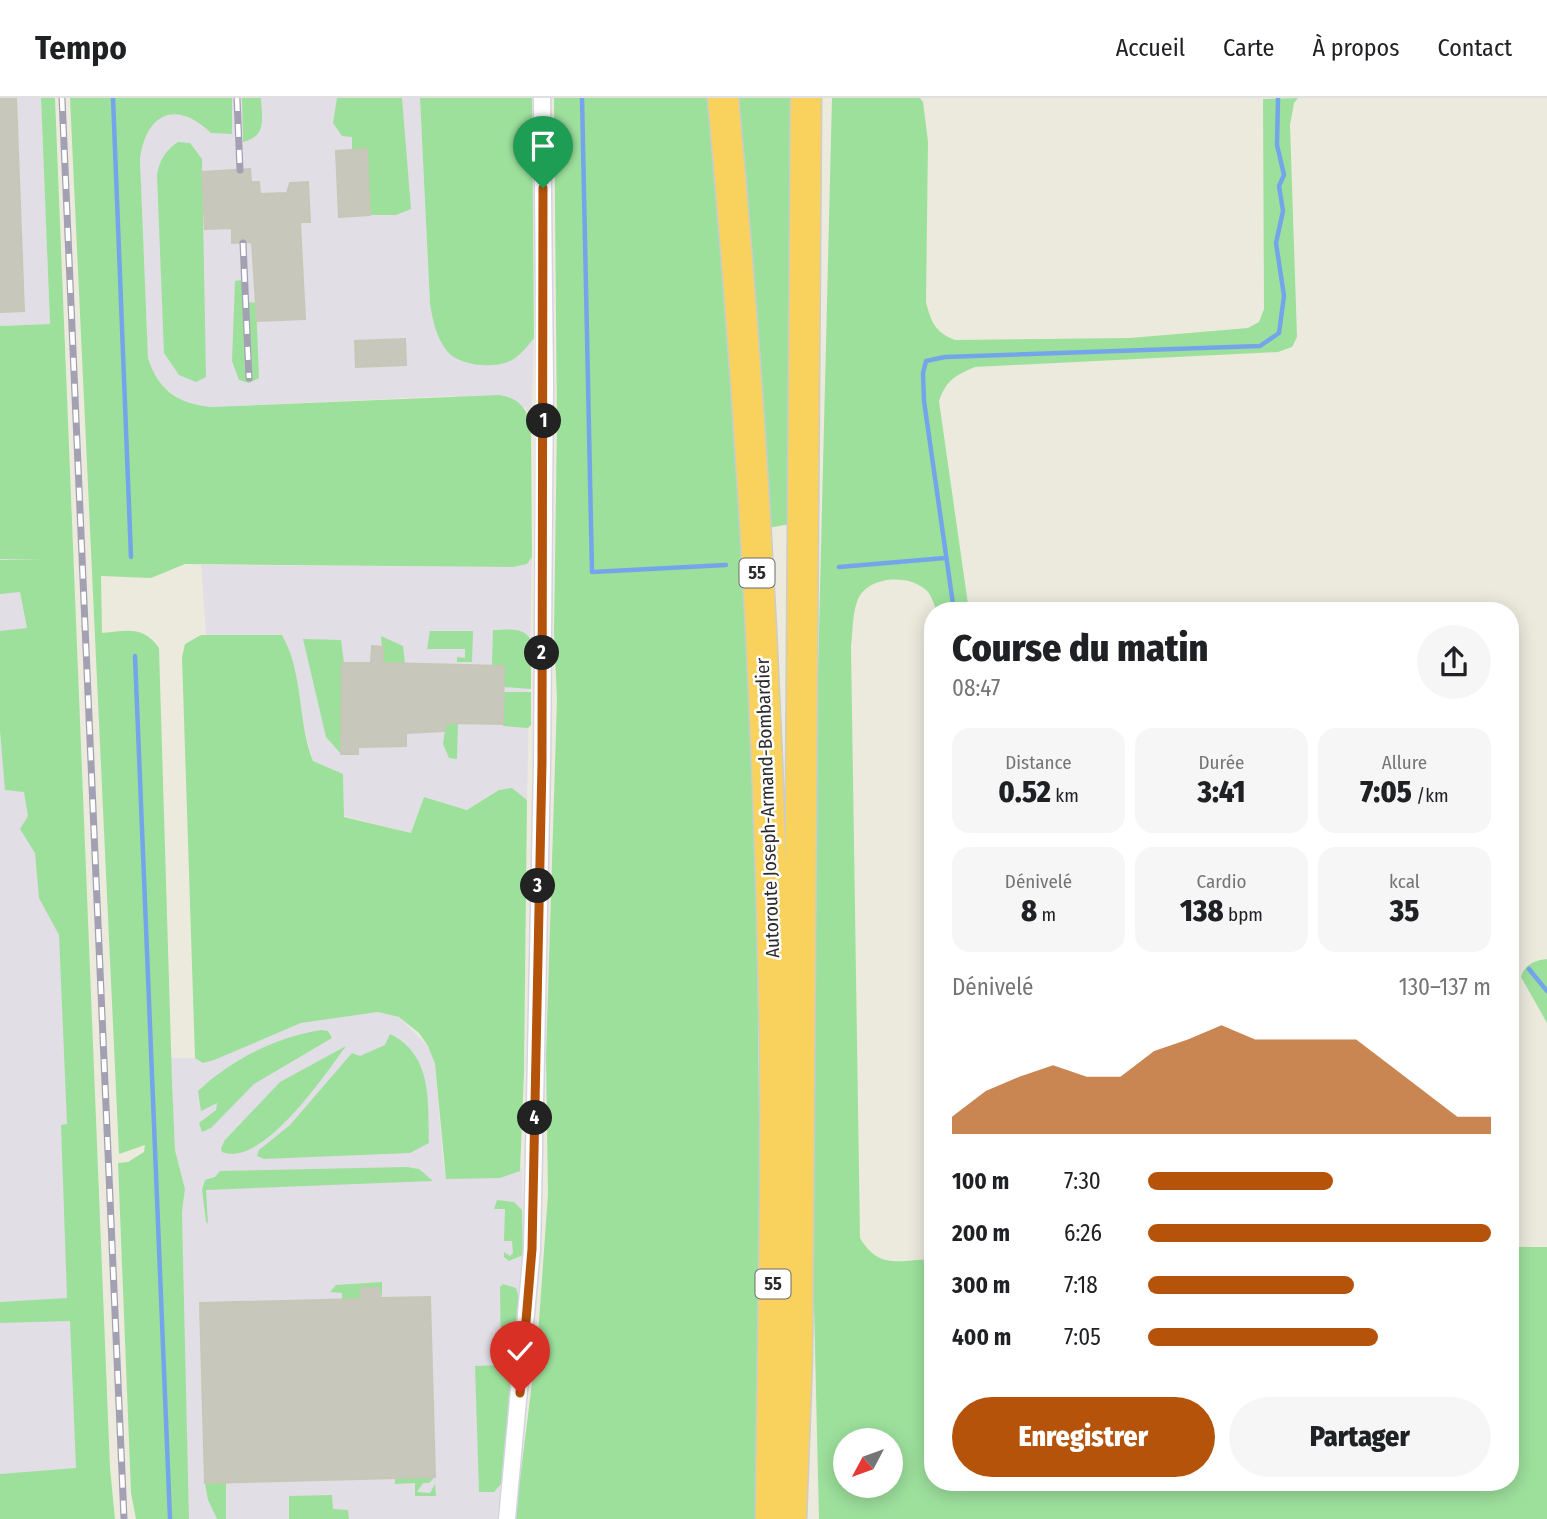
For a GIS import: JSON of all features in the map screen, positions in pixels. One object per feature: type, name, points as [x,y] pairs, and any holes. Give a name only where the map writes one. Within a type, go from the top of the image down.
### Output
[{"type":"highway","name":"Autoroute Joseph-Armand-Bombardier","points":[[723,98],[746,381],[767,784],[775,1049],[771,1519]]},
{"type":"highway","name":"Autoroute Joseph-Armand-Bombardier","points":[[797,1359],[806,98]]},
{"type":"highway","points":[[791,1519],[797,1359]]},
{"type":"highway","points":[[797,1359],[807,1519]]},
{"type":"street","points":[[507,1519],[532,1249],[542,763],[545,370],[542,98]]},
{"type":"shaded area","points":[[0,98],[41,98],[50,324],[0,326]]},
{"type":"shaded area","points":[[232,98],[420,98],[430,304],[487,365],[505,363],[523,352],[534,338],[531,424],[526,408],[452,396],[211,407],[189,405],[162,387],[153,375],[148,358],[140,159],[142,141],[147,128],[161,117],[177,113],[197,119],[211,133],[232,134]]},
{"type":"shaded area","points":[[532,557],[527,800],[512,789],[499,790],[468,810],[424,797],[411,833],[344,816],[343,774],[313,762],[281,635],[206,635],[201,565],[513,567],[527,564]]},
{"type":"shaded area","points":[[42,558],[85,1470],[0,1474],[0,559]]},
{"type":"shaded area","points":[[378,1012],[399,1017],[428,1046],[435,1065],[444,1170],[519,1171],[522,1166],[523,1255],[497,1519],[189,1519],[182,1212],[185,1189],[175,1150],[171,1058],[195,1058],[204,1063],[301,1023]]},
{"type":"green space","points":[[41,98],[55,98],[110,1468],[115,1519],[0,1519],[0,1474],[76,1468],[70,1321],[0,1323],[0,1302],[67,1298],[61,1125],[67,1124],[59,935],[39,898],[35,853],[20,829],[28,816],[24,792],[5,790],[0,730],[0,631],[27,628],[20,592],[0,594],[0,560],[42,559],[0,559],[0,326],[50,324]]},
{"type":"green space","points":[[70,98],[232,98],[232,134],[211,133],[186,116],[165,116],[149,131],[140,159],[148,358],[157,379],[179,399],[211,407],[499,395],[520,404],[531,424],[532,557],[527,564],[513,567],[185,564],[151,578],[101,576],[102,633],[134,631],[147,636],[159,648],[175,1150],[185,1189],[182,1212],[189,1519],[136,1519],[131,1493],[118,1163],[128,1162],[144,1152],[145,1145],[119,1154]]},
{"type":"green space","points":[[242,98],[261,98],[262,113],[260,131],[243,142]]},
{"type":"green space","points":[[337,98],[402,98],[411,209],[396,215],[370,215],[367,150],[352,150],[352,137],[342,136],[333,123]]},
{"type":"green space","points":[[420,98],[532,98],[534,338],[518,356],[505,363],[482,365],[458,359],[447,351],[436,329],[430,304]]},
{"type":"green space","points":[[554,98],[710,98],[740,454],[751,720],[758,986],[758,1519],[515,1519],[538,1335],[548,1194],[546,1057],[557,699],[554,632],[557,422]]},
{"type":"green space","points":[[735,98],[792,98],[790,524],[768,528]]},
{"type":"green space","points":[[832,98],[920,98],[923,102],[928,142],[926,302],[935,326],[955,340],[1130,338],[1248,328],[1259,322],[1264,309],[1263,99],[1298,98],[1294,103],[1290,125],[1297,337],[1292,347],[1278,352],[975,367],[962,373],[948,384],[939,401],[968,602],[934,602],[927,591],[919,585],[910,581],[888,580],[869,587],[857,602],[851,646],[860,1238],[867,1248],[882,1259],[924,1260],[924,1491],[1519,1491],[1519,1247],[1547,1247],[1547,1519],[819,1519],[813,1264],[816,753]]},
{"type":"green space","points":[[178,142],[190,143],[202,159],[206,377],[196,382],[179,375],[164,353],[157,175],[164,156]]},
{"type":"green space","points":[[242,280],[247,379],[252,379],[248,302],[256,303],[259,378],[249,383],[239,380],[232,361],[235,281]]},
{"type":"green space","points":[[493,630],[519,631],[531,640],[531,689],[504,687],[504,666],[492,665]]},
{"type":"green space","points":[[430,631],[473,631],[472,662],[457,662],[457,657],[465,658],[465,649],[427,649]]},
{"type":"green space","points":[[201,635],[282,635],[294,665],[304,730],[313,761],[343,774],[344,817],[411,833],[424,797],[467,810],[499,790],[512,788],[527,800],[524,1072],[520,1171],[500,1178],[446,1179],[435,1064],[419,1033],[399,1017],[378,1012],[301,1023],[214,1060],[203,1063],[195,1058],[182,657],[185,644]]},
{"type":"green space","points":[[381,636],[403,646],[405,664],[383,663]]},
{"type":"green space","points":[[303,639],[341,640],[344,663],[341,754],[326,737]]},
{"type":"green space","points":[[503,692],[531,692],[531,725],[528,728],[503,726]]},
{"type":"green space","points":[[446,723],[458,723],[457,759],[449,758],[443,744]]},
{"type":"green space","points":[[1547,959],[1547,1023],[1521,977],[1531,964]]},
{"type":"green space","points":[[321,1030],[328,1031],[332,1038],[254,1084],[211,1128],[202,1132],[199,1123],[216,1110],[217,1103],[201,1111],[198,1091],[225,1069],[271,1044]]},
{"type":"green space","points":[[390,1034],[404,1043],[421,1067],[428,1096],[429,1143],[410,1153],[264,1159],[257,1156],[259,1150],[290,1125],[352,1053],[360,1056],[385,1045]]},
{"type":"green space","points":[[346,1046],[309,1096],[274,1133],[256,1146],[238,1153],[222,1152],[225,1140],[280,1082]]},
{"type":"green space","points":[[407,1167],[419,1169],[433,1181],[206,1190],[208,1224],[206,1221],[202,1190],[205,1180],[215,1177],[220,1171]]},
{"type":"green space","points":[[497,1200],[514,1202],[522,1210],[523,1255],[509,1261],[504,1257],[504,1252],[510,1256],[513,1253],[512,1241],[504,1241],[505,1209],[494,1209]]},
{"type":"green space","points":[[382,1282],[382,1298],[379,1288],[361,1288],[361,1299],[342,1299],[342,1293],[330,1292],[336,1285]]},
{"type":"green space","points":[[503,1284],[516,1288],[519,1297],[502,1483],[494,1492],[479,1492],[475,1366],[501,1365],[500,1287]]},
{"type":"green space","points":[[435,1477],[429,1483],[423,1483],[417,1492],[430,1493],[435,1484],[436,1496],[415,1496],[415,1483],[395,1484],[395,1478]]},
{"type":"green space","points":[[205,1483],[226,1483],[226,1519],[217,1519],[208,1500]]},
{"type":"green space","points":[[332,1495],[333,1509],[348,1510],[349,1519],[289,1519],[289,1496]]},
{"type":"building","points":[[0,98],[16,98],[24,311],[0,312]]},
{"type":"building","points":[[367,149],[370,215],[339,217],[336,151]]},
{"type":"building","points":[[250,169],[251,182],[259,182],[260,194],[287,193],[290,183],[308,182],[310,222],[300,222],[305,319],[257,321],[252,242],[232,243],[232,228],[205,229],[202,172]]},
{"type":"building","points":[[405,339],[406,365],[356,367],[355,341]]},
{"type":"building","points":[[372,646],[383,647],[383,663],[504,666],[503,724],[446,723],[445,731],[406,733],[406,746],[358,747],[358,754],[341,754],[342,663],[371,663]]},
{"type":"building","points":[[361,1288],[379,1288],[380,1298],[430,1297],[435,1477],[205,1483],[200,1303],[361,1299]]},
{"type":"waterway","points":[[113,98],[131,557]]},
{"type":"waterway","points":[[582,98],[592,572],[726,565]]},
{"type":"waterway","points":[[953,602],[924,401],[923,373],[926,361],[945,357],[1260,346],[1279,333],[1284,296],[1276,243],[1283,211],[1279,186],[1284,175],[1277,145],[1278,98]]},
{"type":"waterway","points":[[839,567],[945,558]]},
{"type":"waterway","points":[[135,656],[170,1519]]},
{"type":"waterway","points":[[1529,969],[1547,991]]},
{"type":"railway","points":[[62,98],[124,1519]]},
{"type":"railway","points":[[237,98],[240,170]]},
{"type":"railway","points":[[243,243],[249,378]]},
{"type":"route","points":[[520,1393],[532,1249],[542,763],[545,384],[543,188]]}]
